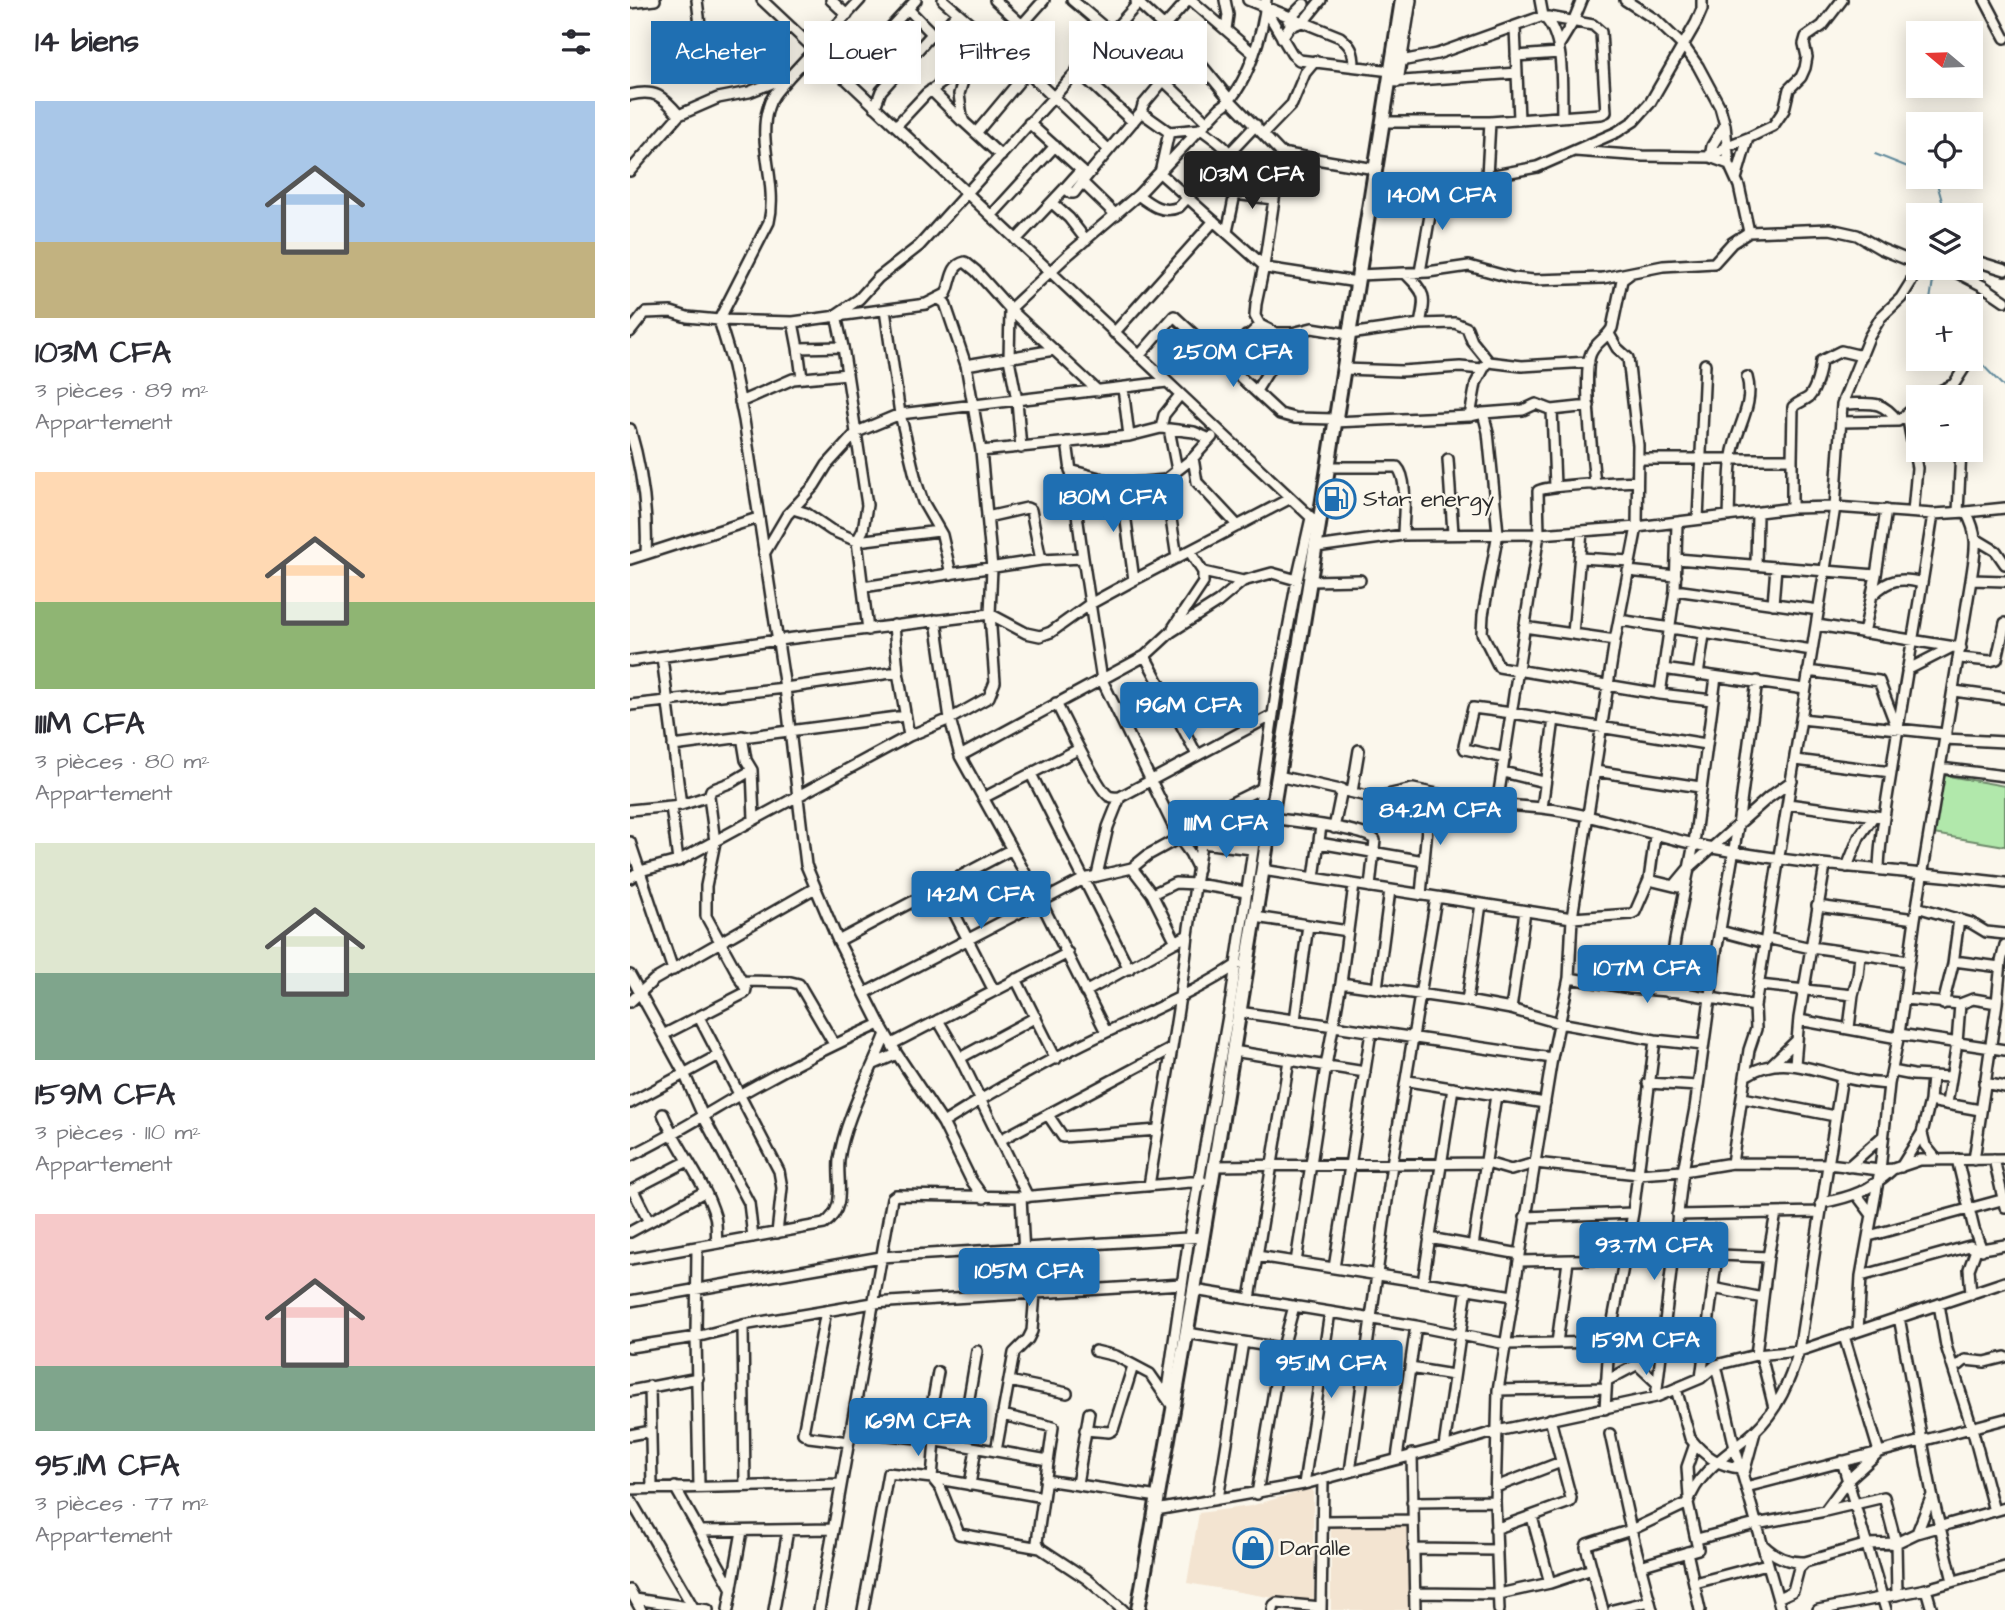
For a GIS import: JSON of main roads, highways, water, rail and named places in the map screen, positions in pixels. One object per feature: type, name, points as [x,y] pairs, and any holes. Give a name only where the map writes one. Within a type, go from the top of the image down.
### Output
[{"type":"highway","points":[[1138,1610],[1157,1503],[1169,1402],[1187,1333],[1188,1287],[1205,1181],[1214,1166],[1278,776],[1303,581],[1316,547],[1315,521],[1328,467],[1383,122],[1395,74],[1401,1]]},
{"type":"waterway","points":[[1875,154],[1906,166]]},
{"type":"waterway","points":[[1939,189],[1942,203]]},
{"type":"waterway","points":[[1931,294],[1933,280]]},
{"type":"waterway","points":[[1983,365],[2005,388]]},
{"type":"place","name":"Star energy","points":[[1336,499]]},
{"type":"place","name":"Daralle","points":[[1253,1548]]}]
